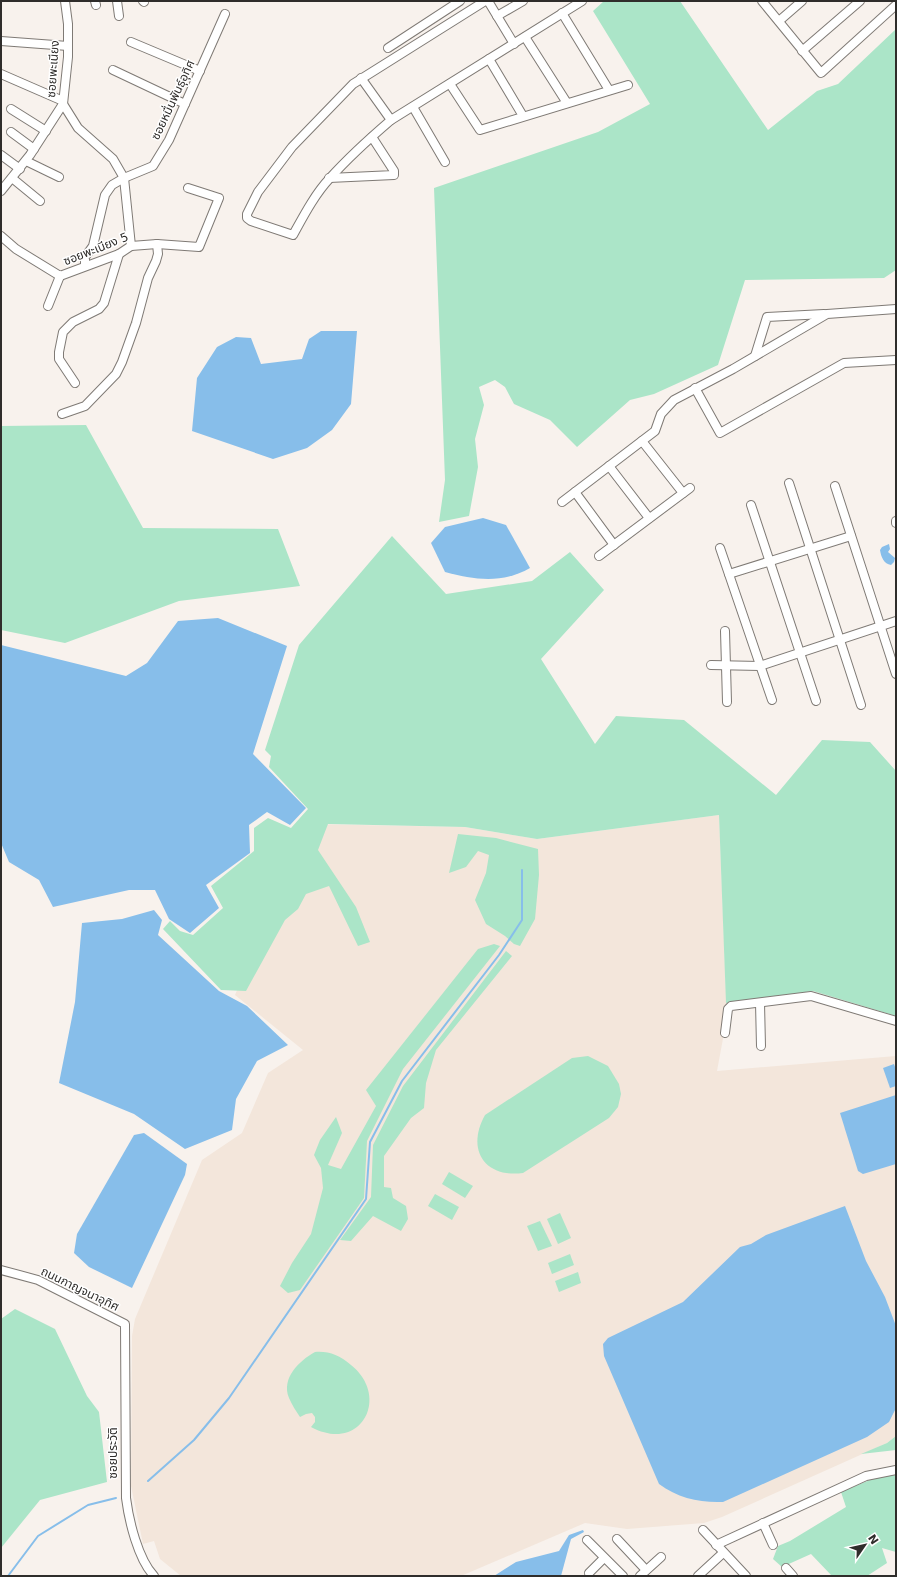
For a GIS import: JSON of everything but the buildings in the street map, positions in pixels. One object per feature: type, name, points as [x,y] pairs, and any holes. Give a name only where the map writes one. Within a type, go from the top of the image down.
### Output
[{"type":"street","name":"ซอยพะเนียง","points":[[1,190],[26,161],[63,103],[68,46],[68,24],[65,1]]},
{"type":"street","points":[[117,1],[119,16]]},
{"type":"street","points":[[388,48],[460,1]]},
{"type":"street","points":[[514,44],[487,1],[362,78],[353,84],[292,147],[258,192],[247,214],[247,218],[293,235],[312,202],[329,178],[390,120],[525,38],[582,1]]},
{"type":"street","points":[[497,16],[523,1]]},
{"type":"street","points":[[762,1],[821,73],[896,5]]},
{"type":"street","points":[[778,21],[802,1]]},
{"type":"street","points":[[802,50],[860,1]]},
{"type":"street","points":[[562,13],[609,90]]},
{"type":"street","name":"ซอยหมื่นพันธุ์อุทิศ","points":[[85,266],[87,253],[93,246],[105,195],[112,186],[124,178],[153,166],[169,140],[225,14]]},
{"type":"street","points":[[525,38],[567,103]]},
{"type":"street","points":[[1,41],[68,46]]},
{"type":"street","points":[[131,42],[200,71]]},
{"type":"street","points":[[489,59],[523,116]]},
{"type":"street","points":[[113,70],[185,104]]},
{"type":"street","points":[[1,74],[63,103],[78,128],[113,159],[124,178],[131,246]]},
{"type":"street","points":[[362,78],[390,120]]},
{"type":"street","points":[[450,84],[480,130],[628,85]]},
{"type":"street","points":[[413,107],[445,162]]},
{"type":"street","points":[[11,109],[46,131]]},
{"type":"street","points":[[11,132],[34,149]]},
{"type":"street","points":[[329,178],[394,175],[394,171],[372,136]]},
{"type":"street","points":[[1,155],[20,169]]},
{"type":"street","points":[[26,161],[59,177]]},
{"type":"street","points":[[12,178],[40,201]]},
{"type":"street","name":"ซอยพะเนียง 5","points":[[1,236],[16,249],[60,276],[119,254],[131,246],[157,244],[199,247],[219,198],[188,188]]},
{"type":"street","points":[[62,414],[85,406],[116,374],[122,362],[136,323],[148,278],[156,261],[158,254],[157,244]]},
{"type":"street","points":[[75,383],[59,359],[63,332],[73,322],[100,309],[104,303],[119,254]]},
{"type":"street","points":[[48,306],[60,276]]},
{"type":"street","points":[[887,310],[896,305]]},
{"type":"street","points":[[755,356],[767,317],[896,309]]},
{"type":"street","points":[[562,502],[655,431],[661,414],[674,400],[733,369],[827,314]]},
{"type":"street","points":[[695,388],[720,433],[844,363],[896,360]]},
{"type":"street","points":[[642,441],[683,494]]},
{"type":"street","points":[[610,466],[649,518]]},
{"type":"street","points":[[789,483],[860,705]]},
{"type":"street","points":[[835,486],[896,674]]},
{"type":"street","points":[[599,556],[690,488]]},
{"type":"street","points":[[575,492],[614,545]]},
{"type":"street","points":[[751,505],[816,701]]},
{"type":"street","points":[[729,574],[851,536]]},
{"type":"street","points":[[720,548],[772,700]]},
{"type":"street","points":[[711,665],[760,666],[896,620]]},
{"type":"street","points":[[725,632],[727,702]]},
{"type":"street","points":[[725,1033],[728,1008],[760,1002],[811,996],[896,1022]]},
{"type":"street","points":[[760,1002],[761,1046]]},
{"type":"street","name":"ถนนกาญจนาอุทิศ","points":[[1,1270],[38,1280],[125,1324]]},
{"type":"street","name":"ซอยประวัติ","points":[[125,1324],[126,1498],[129,1522],[138,1549],[154,1576]]},
{"type":"street","points":[[716,1545],[866,1476],[896,1470]]},
{"type":"street","points":[[763,1523],[773,1545]]},
{"type":"street","points":[[702,1530],[746,1576]]},
{"type":"street","points":[[617,1539],[646,1570]]},
{"type":"street","points":[[587,1540],[623,1576]]},
{"type":"street","points":[[698,1576],[723,1553]]},
{"type":"street","points":[[589,1573],[604,1558]]},
{"type":"street","points":[[640,1576],[661,1558]]},
{"type":"street","points":[[786,1568],[793,1576]]},
{"type":"shaded area","points":[[719,815],[727,1017],[717,1071],[896,1056],[896,1436],[887,1443],[722,1517],[704,1523],[627,1529],[585,1523],[461,1576],[181,1576],[160,1559],[154,1541],[143,1544],[131,1486],[132,1336],[135,1319],[202,1160],[242,1133],[268,1073],[303,1050],[235,995],[307,824],[465,827],[537,839]]},
{"type":"green space","points":[[604,1],[680,1],[768,130],[817,91],[838,84],[896,29],[896,270],[884,278],[745,280],[718,365],[654,394],[630,400],[577,447],[550,420],[514,404],[505,387],[495,380],[479,387],[484,405],[475,439],[478,467],[469,516],[439,522],[445,480],[434,188],[598,132],[650,104],[593,11]]},
{"type":"green space","points":[[86,425],[143,528],[278,529],[300,586],[179,601],[65,643],[1,630],[1,426]]},
{"type":"green space","points":[[392,536],[446,594],[532,581],[570,552],[604,590],[541,659],[595,744],[616,716],[684,720],[776,795],[822,740],[870,742],[896,771],[896,1016],[813,991],[726,1003],[719,815],[537,839],[465,827],[328,824],[318,850],[356,907],[370,942],[358,946],[329,886],[306,894],[298,909],[285,920],[246,991],[221,990],[163,929],[170,921],[180,931],[193,935],[223,908],[211,886],[254,851],[254,828],[268,818],[291,828],[308,809],[269,767],[271,756],[265,750],[299,645]]},
{"type":"green space","points":[[458,834],[496,838],[538,849],[539,875],[535,919],[520,946],[514,944],[505,936],[486,924],[475,900],[486,873],[489,855],[478,851],[466,867],[449,873]]},
{"type":"green space","points":[[494,944],[500,946],[403,1069],[367,1141],[364,1198],[300,1290],[288,1293],[280,1286],[292,1263],[311,1234],[323,1188],[321,1168],[314,1155],[320,1140],[336,1117],[342,1133],[328,1165],[341,1169],[376,1106],[366,1090],[478,949]]},
{"type":"green space","points":[[506,951],[512,956],[436,1050],[426,1083],[424,1108],[411,1118],[384,1156],[384,1187],[391,1188],[393,1198],[406,1206],[408,1219],[401,1231],[373,1216],[351,1241],[340,1240],[371,1197],[373,1145],[403,1086]]},
{"type":"green space","points":[[588,1056],[608,1066],[619,1084],[621,1094],[618,1107],[609,1118],[523,1173],[498,1171],[489,1166],[482,1159],[478,1150],[477,1139],[485,1115],[572,1058]]},
{"type":"green space","points":[[449,1172],[473,1186],[465,1198],[442,1184]]},
{"type":"green space","points":[[435,1194],[459,1207],[452,1220],[428,1206]]},
{"type":"green space","points":[[560,1213],[571,1238],[558,1244],[547,1219]]},
{"type":"green space","points":[[540,1221],[552,1246],[538,1251],[527,1226]]},
{"type":"green space","points":[[570,1254],[574,1265],[552,1274],[548,1263]]},
{"type":"green space","points":[[578,1272],[581,1283],[559,1292],[555,1281]]},
{"type":"green space","points":[[15,1309],[55,1329],[87,1396],[99,1412],[107,1482],[40,1500],[1,1548],[1,1319]]},
{"type":"green space","points":[[315,1352],[325,1352],[338,1356],[351,1365],[363,1378],[369,1392],[369,1406],[365,1418],[356,1428],[344,1433],[329,1433],[311,1427],[315,1422],[315,1417],[312,1413],[300,1417],[293,1406],[287,1391],[289,1377],[303,1360]]},
{"type":"green space","points":[[896,1436],[896,1450],[861,1454],[887,1443]]},
{"type":"green space","points":[[896,1475],[896,1552],[882,1548],[887,1563],[867,1576],[832,1576],[811,1554],[782,1567],[773,1559],[778,1546],[790,1541],[846,1507],[841,1492],[877,1477]]},
{"type":"water","points":[[321,331],[357,331],[351,404],[332,430],[307,448],[273,459],[192,431],[197,378],[217,347],[236,337],[251,338],[261,364],[302,359],[309,339]]},
{"type":"water","points":[[483,518],[506,525],[530,568],[509,576],[488,579],[467,577],[445,572],[431,543],[445,527]]},
{"type":"water","points":[[889,544],[890,549],[888,552],[895,558],[891,565],[883,560],[880,550],[882,547]]},
{"type":"water","points":[[218,618],[287,646],[253,754],[306,808],[290,825],[267,812],[249,825],[250,853],[206,885],[219,908],[190,933],[169,919],[155,890],[129,890],[53,907],[39,880],[9,862],[1,843],[1,645],[126,676],[147,663],[178,621]]},
{"type":"water","points":[[154,910],[162,920],[158,935],[219,991],[247,1006],[288,1045],[257,1061],[236,1099],[232,1130],[185,1149],[134,1114],[59,1083],[75,1002],[82,923],[122,919]]},
{"type":"water","points":[[894,1064],[896,1070],[896,1086],[890,1088],[883,1068]]},
{"type":"water","points":[[896,1095],[896,1164],[863,1174],[858,1171],[840,1113]]},
{"type":"water","points":[[144,1133],[187,1164],[185,1175],[132,1288],[89,1267],[74,1253],[77,1234],[134,1135]]},
{"type":"water","points":[[845,1206],[866,1261],[885,1297],[896,1326],[896,1408],[889,1422],[867,1437],[723,1502],[706,1502],[690,1499],[666,1489],[659,1484],[604,1356],[603,1344],[608,1338],[683,1302],[740,1247],[751,1244],[766,1235]]},
{"type":"water","points":[[583,1530],[584,1532],[571,1539],[561,1576],[494,1576],[516,1562],[559,1551],[569,1535]]},
{"type":"waterway","points":[[148,1481],[194,1440],[229,1398],[366,1199],[370,1142],[402,1081],[499,955],[522,920],[522,870]]},
{"type":"waterway","points":[[8,1576],[38,1536],[88,1505],[116,1498]]}]
